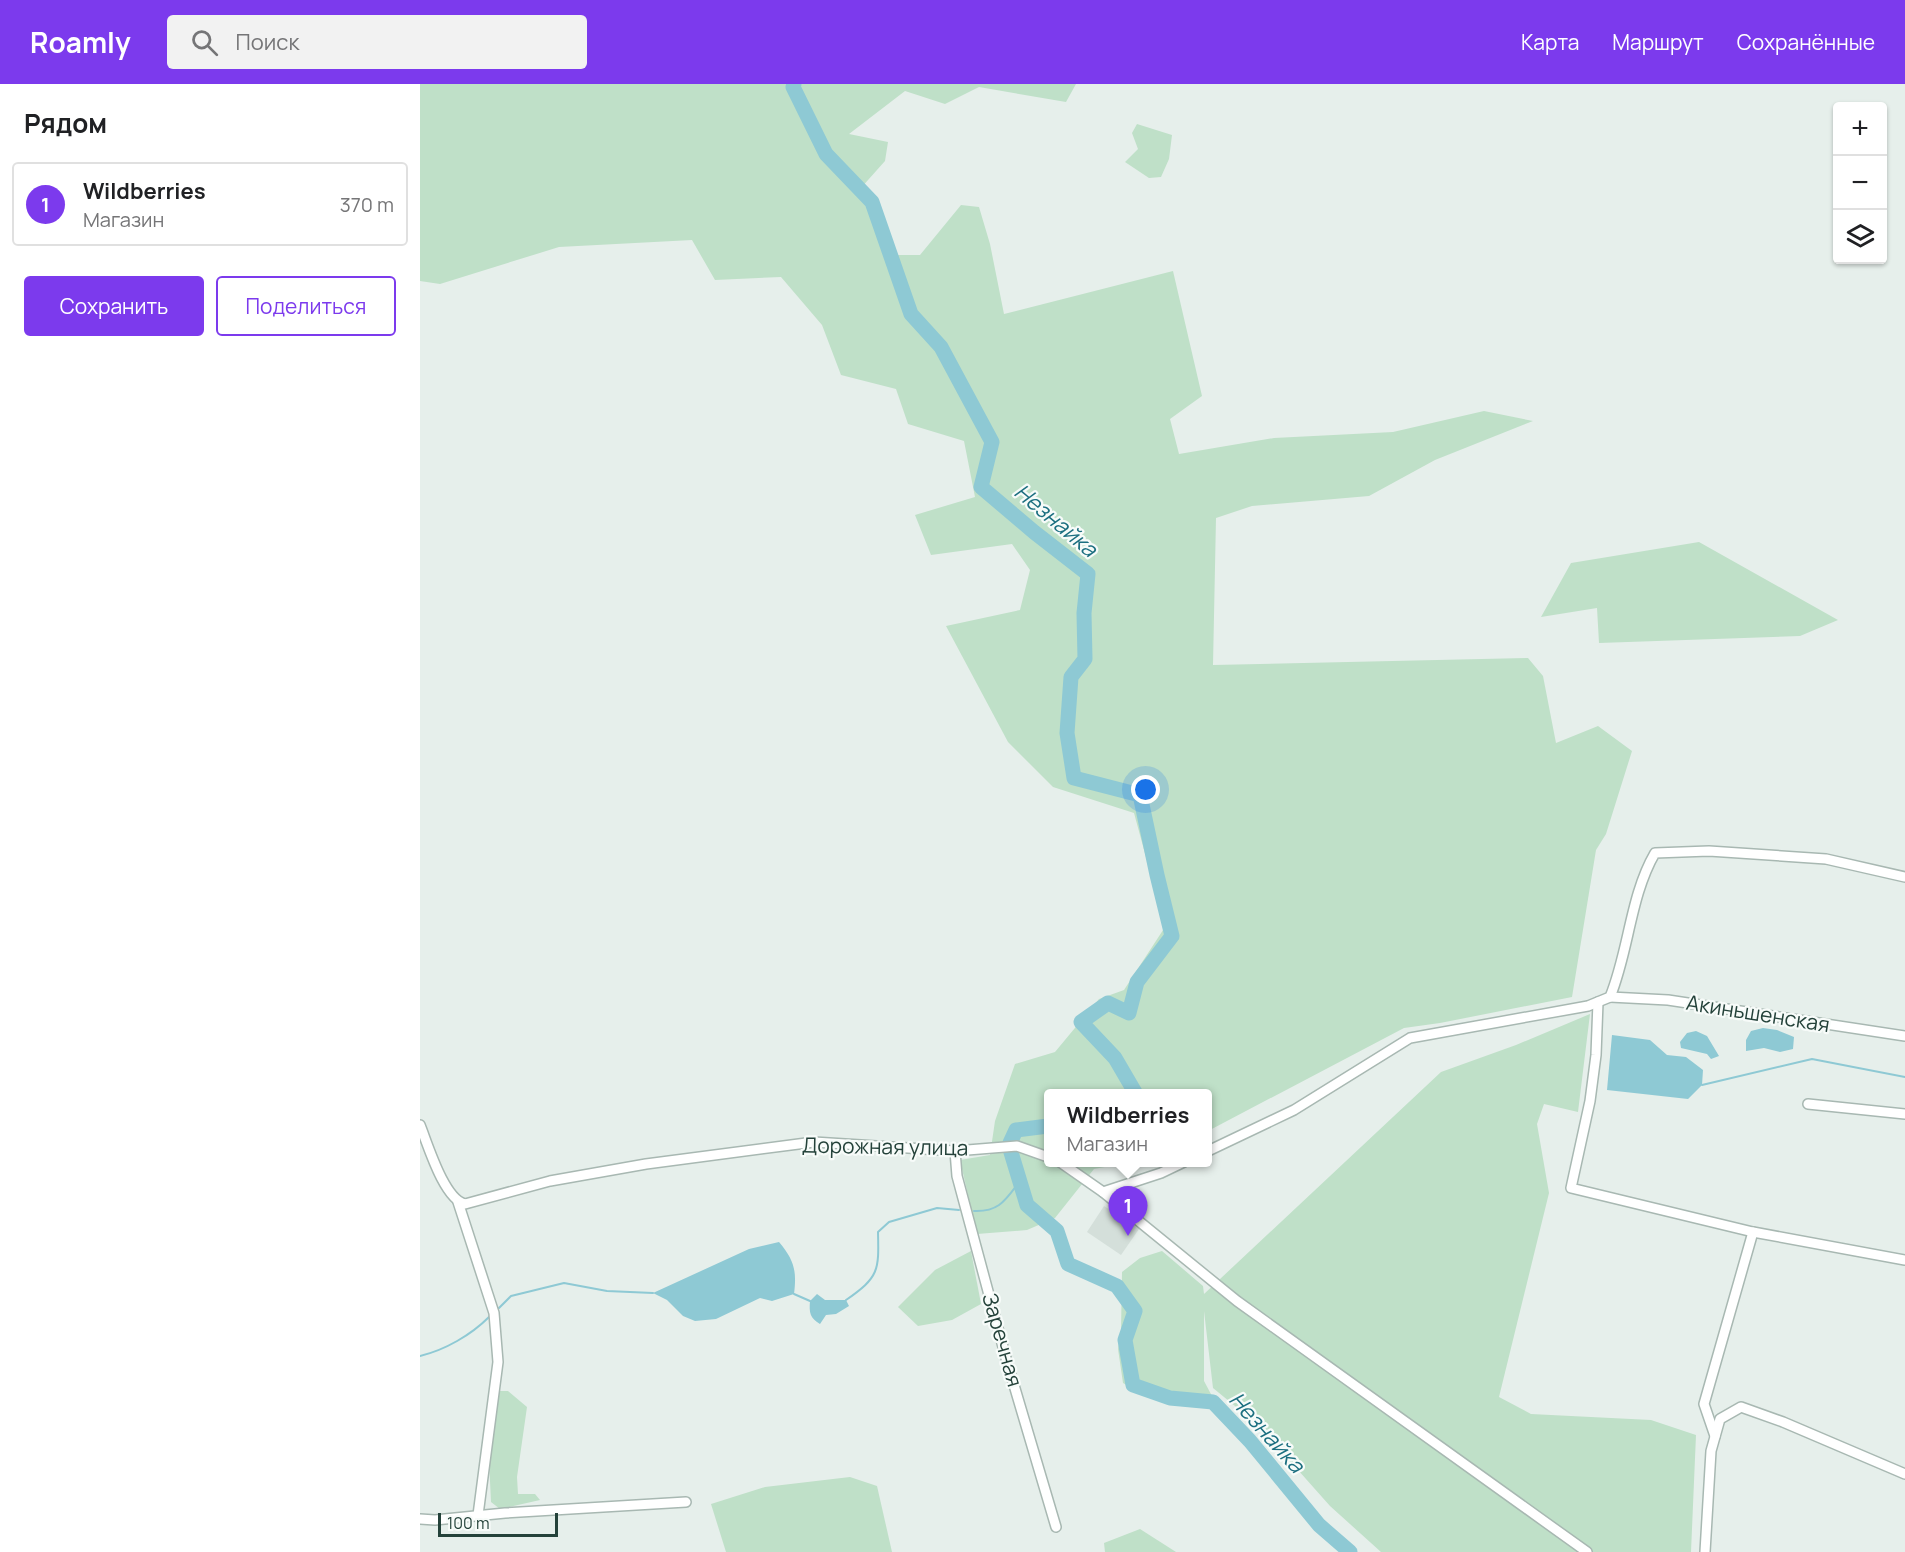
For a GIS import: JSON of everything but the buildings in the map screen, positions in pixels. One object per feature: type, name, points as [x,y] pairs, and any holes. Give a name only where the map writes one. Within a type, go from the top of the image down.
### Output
[{"type":"street","points":[[1212,1149],[1294,1110],[1410,1038],[1587,1006],[1610,997],[1618,976],[1644,871],[1654,853],[1709,851],[1826,859],[1905,877]]},
{"type":"street","name":"Акиньшенская","points":[[1610,997],[1668,1000],[1905,1036]]},
{"type":"street","points":[[1598,1002],[1596,1055],[1590,1101],[1571,1188],[1753,1232],[1905,1260]]},
{"type":"street","points":[[1808,1104],[1905,1114]]},
{"type":"street","points":[[420,1125],[448,1192],[458,1202],[494,1313],[498,1362],[478,1515]]},
{"type":"street","name":"Дорожная улица","points":[[458,1202],[465,1204],[550,1181],[646,1164],[814,1142],[955,1151],[1005,1145],[1017,1146],[1044,1156]]},
{"type":"street","name":"Заречная","points":[[955,1151],[957,1176],[1006,1358],[1056,1527]]},
{"type":"street","points":[[1067,1167],[1103,1192],[1237,1301],[1587,1552]]},
{"type":"street","points":[[1103,1192],[1174,1167]]},
{"type":"street","points":[[1715,1436],[1704,1404],[1753,1232]]},
{"type":"street","points":[[1705,1552],[1711,1451],[1720,1419],[1741,1407],[1783,1422],[1905,1474]]},
{"type":"street","points":[[420,1519],[435,1520],[478,1515],[686,1503]]},
{"type":"shaded area","points":[[1104,1206],[1139,1229],[1121,1255],[1087,1232]]},
{"type":"green space","points":[[420,84],[1076,84],[1066,102],[979,87],[945,104],[905,91],[849,134],[888,142],[885,161],[860,189],[885,255],[920,255],[961,205],[979,207],[990,244],[1004,314],[1173,271],[1202,396],[1170,419],[1179,454],[1274,438],[1393,432],[1484,411],[1533,421],[1435,460],[1369,496],[1252,506],[1216,518],[1213,665],[1528,658],[1543,676],[1556,743],[1598,726],[1632,751],[1606,834],[1596,850],[1572,997],[1404,1028],[1212,1129],[1212,1089],[1044,1089],[1044,1167],[1105,1167],[1094,1169],[1055,1218],[1027,1230],[977,1234],[960,1160],[990,1155],[995,1121],[1015,1064],[1055,1052],[1099,999],[1124,990],[1165,927],[1134,813],[1053,787],[1008,742],[946,626],[1020,610],[1030,570],[1012,544],[931,555],[915,515],[975,497],[964,441],[908,424],[896,389],[841,375],[822,325],[781,277],[715,280],[692,240],[559,247],[440,284],[420,281]]},
{"type":"green space","points":[[1137,124],[1172,135],[1169,159],[1161,177],[1149,178],[1125,162],[1138,149],[1132,133]]},
{"type":"green space","points":[[1699,542],[1838,620],[1800,636],[1599,643],[1597,608],[1541,617],[1571,563]]},
{"type":"green space","points":[[1590,1014],[1578,1112],[1544,1104],[1537,1124],[1549,1193],[1499,1397],[1531,1414],[1651,1420],[1696,1435],[1691,1552],[1381,1552],[1330,1506],[1257,1424],[1213,1388],[1204,1311],[1204,1381],[1212,1396],[1212,1408],[1155,1398],[1123,1383],[1118,1349],[1121,1331],[1122,1272],[1140,1258],[1162,1251],[1203,1286],[1204,1294],[1441,1072],[1516,1045]]},
{"type":"green space","points":[[971,1251],[981,1304],[952,1320],[918,1326],[898,1307],[935,1270]]},
{"type":"green space","points":[[499,1391],[508,1391],[527,1407],[517,1477],[518,1494],[535,1494],[540,1500],[500,1509],[491,1502],[489,1460]]},
{"type":"green space","points":[[850,1477],[877,1486],[892,1552],[726,1552],[711,1504],[765,1487]]},
{"type":"green space","points":[[1140,1529],[1176,1552],[1105,1552],[1104,1543]]},
{"type":"water","points":[[1763,1028],[1777,1030],[1794,1037],[1793,1049],[1780,1052],[1764,1048],[1746,1051],[1746,1040],[1751,1031]]},
{"type":"water","points":[[1696,1031],[1707,1036],[1719,1056],[1711,1059],[1707,1054],[1681,1048],[1680,1042],[1687,1033]]},
{"type":"water","points":[[1612,1035],[1650,1040],[1667,1055],[1686,1057],[1703,1070],[1702,1085],[1688,1099],[1607,1090]]},
{"type":"water","points":[[779,1242],[793,1266],[794,1294],[772,1301],[760,1298],[716,1319],[695,1321],[683,1316],[667,1300],[653,1293],[749,1249]]},
{"type":"water","points":[[817,1294],[825,1300],[846,1300],[849,1306],[836,1314],[826,1315],[820,1324],[812,1317],[810,1309],[810,1301]]},
{"type":"waterway","name":"Незнайка","points":[[794,84],[793,87],[826,154],[872,202],[911,314],[941,347],[992,442],[981,487],[1088,574],[1084,613],[1085,659],[1071,677],[1067,733],[1074,778],[1140,795],[1172,936],[1137,982],[1129,1013],[1108,1003],[1081,1022],[1115,1058],[1133,1089]]},
{"type":"waterway","points":[[1702,1085],[1812,1059],[1905,1077]]},
{"type":"waterway","name":"Незнайка","points":[[1010,1143],[1016,1130],[1044,1126]]},
{"type":"waterway","name":"Незнайка","points":[[1010,1149],[1027,1205],[1057,1231],[1068,1264],[1117,1286],[1135,1311],[1125,1340],[1133,1385],[1170,1398],[1213,1402],[1250,1441],[1319,1525],[1350,1552]]},
{"type":"waterway","points":[[974,1211],[996,1207],[1006,1199],[1020,1181]]},
{"type":"waterway","points":[[846,1300],[865,1285],[875,1272],[878,1232],[889,1222],[937,1208],[959,1210]]},
{"type":"waterway","points":[[499,1308],[511,1296],[564,1283],[607,1291],[653,1293]]},
{"type":"waterway","points":[[794,1294],[810,1301]]},
{"type":"waterway","points":[[420,1356],[457,1341],[489,1317]]},
{"type":"place","name":"Wildberries","points":[[1128,1236]]}]
